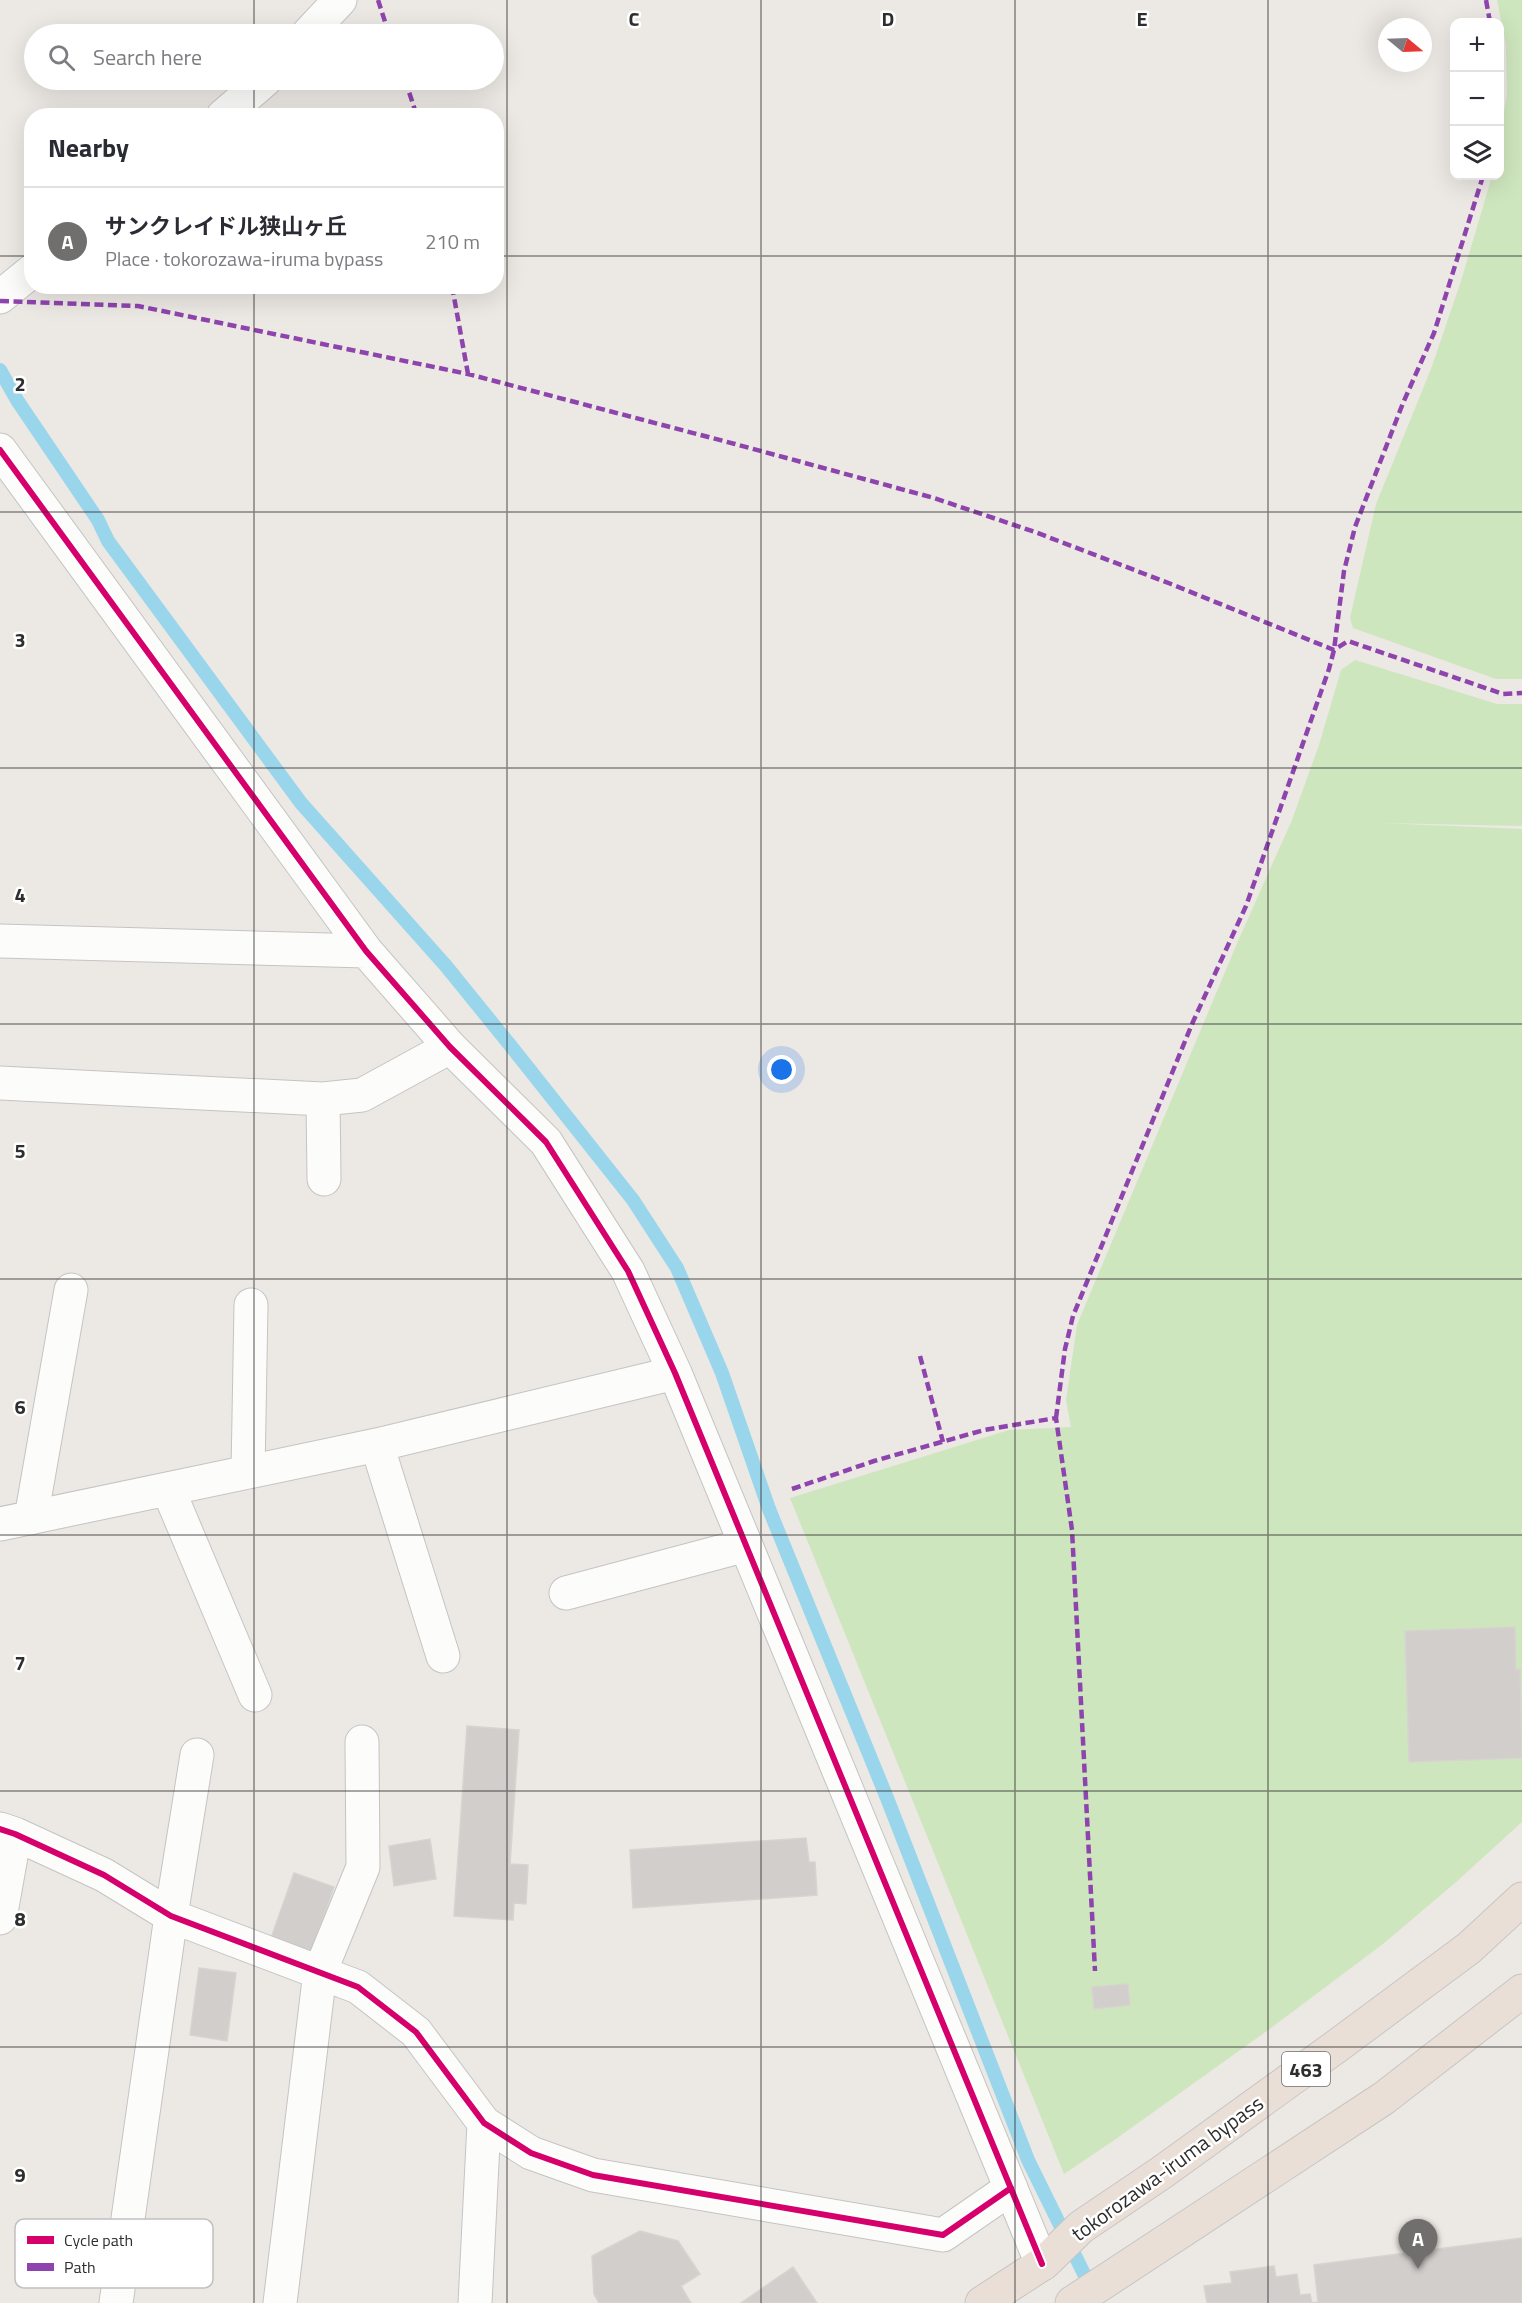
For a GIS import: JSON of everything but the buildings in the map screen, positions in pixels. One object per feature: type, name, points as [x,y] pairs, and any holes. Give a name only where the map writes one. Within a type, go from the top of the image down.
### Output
[{"type":"highway","name":"tokorozawa-iruma bypass","points":[[982,2303],[1043,2263],[1081,2227],[1170,2166],[1469,1948],[1522,1899]]},
{"type":"highway","points":[[1072,2303],[1129,2268],[1384,2098],[1522,1991]]},
{"type":"street","points":[[317,24],[340,0]]},
{"type":"street","points":[[232,108],[253,90]]},
{"type":"street","points":[[0,297],[24,278]]},
{"type":"street","points":[[4,465],[366,951],[450,1047],[546,1142],[628,1271],[675,1373],[1043,2263]]},
{"type":"street","points":[[0,941],[366,951]]},
{"type":"street","points":[[0,1083],[322,1099],[362,1095],[450,1047]]},
{"type":"street","points":[[322,1099],[324,1179]]},
{"type":"street","points":[[71,1290],[16,1521],[377,1445],[675,1373]]},
{"type":"street","points":[[248,1472],[251,1305]]},
{"type":"street","points":[[377,1445],[443,1656]]},
{"type":"street","points":[[168,1489],[255,1695]]},
{"type":"street","points":[[566,1593],[746,1545]]},
{"type":"street","points":[[280,2303],[320,1972],[363,1867],[363,1742]]},
{"type":"street","points":[[128,2219],[171,1917],[197,1755]]},
{"type":"street","points":[[0,1918],[7,1831],[104,1875],[171,1917],[358,1987],[416,2032],[484,2123],[531,2153],[593,2175],[944,2235],[1011,2188]]},
{"type":"street","points":[[475,2303],[484,2123]]},
{"type":"street","points":[[116,2303],[118,2288]]},
{"type":"green space","points":[[1497,0],[1522,0],[1522,679],[1496,679],[1353,628],[1350,618],[1376,504],[1431,369],[1461,281],[1491,180],[1504,180],[1506,45],[1504,18],[1501,18]]},
{"type":"green space","points":[[1355,660],[1497,704],[1522,704],[1522,826],[1381,823],[1522,829],[1522,1822],[1383,1944],[1271,2028],[1064,2174],[790,1498],[1009,1430],[1071,1427],[1066,1400],[1077,1325],[1238,941],[1292,820],[1319,745],[1341,670]]},
{"type":"waterway","points":[[0,370],[17,400],[98,520],[108,541],[301,803],[446,966],[510,1045],[633,1200],[677,1268],[722,1373],[769,1509],[887,1798],[1028,2160],[1092,2290]]},
{"type":"marked path","points":[[378,0],[386,24]]},
{"type":"marked path","points":[[1486,0],[1489,18]]},
{"type":"marked path","points":[[408,90],[414,108]]},
{"type":"marked path","points":[[1056,1418],[1065,1349],[1073,1316],[1192,1024],[1246,906],[1329,669],[1334,650],[1344,571],[1355,527],[1403,403],[1434,333],[1482,180]]},
{"type":"marked path","points":[[453,294],[468,374]]},
{"type":"marked path","points":[[0,301],[138,306],[468,374],[934,498],[1035,532],[1334,650],[1348,641],[1503,694],[1522,693]]},
{"type":"marked path","points":[[920,1356],[943,1442]]},
{"type":"marked path","points":[[792,1489],[874,1461],[984,1430],[1056,1418],[1072,1530],[1095,1971]]},
{"type":"cycle path","points":[[0,450],[366,951],[450,1047],[546,1142],[628,1271],[675,1373],[1042,2264]]},
{"type":"cycle path","points":[[0,1829],[104,1875],[171,1916],[358,1987],[416,2032],[484,2123],[531,2153],[593,2175],[943,2235],[1011,2188]]},
{"type":"place","name":"サンクレイドル狭山ヶ丘","points":[[1418,2269]]}]
